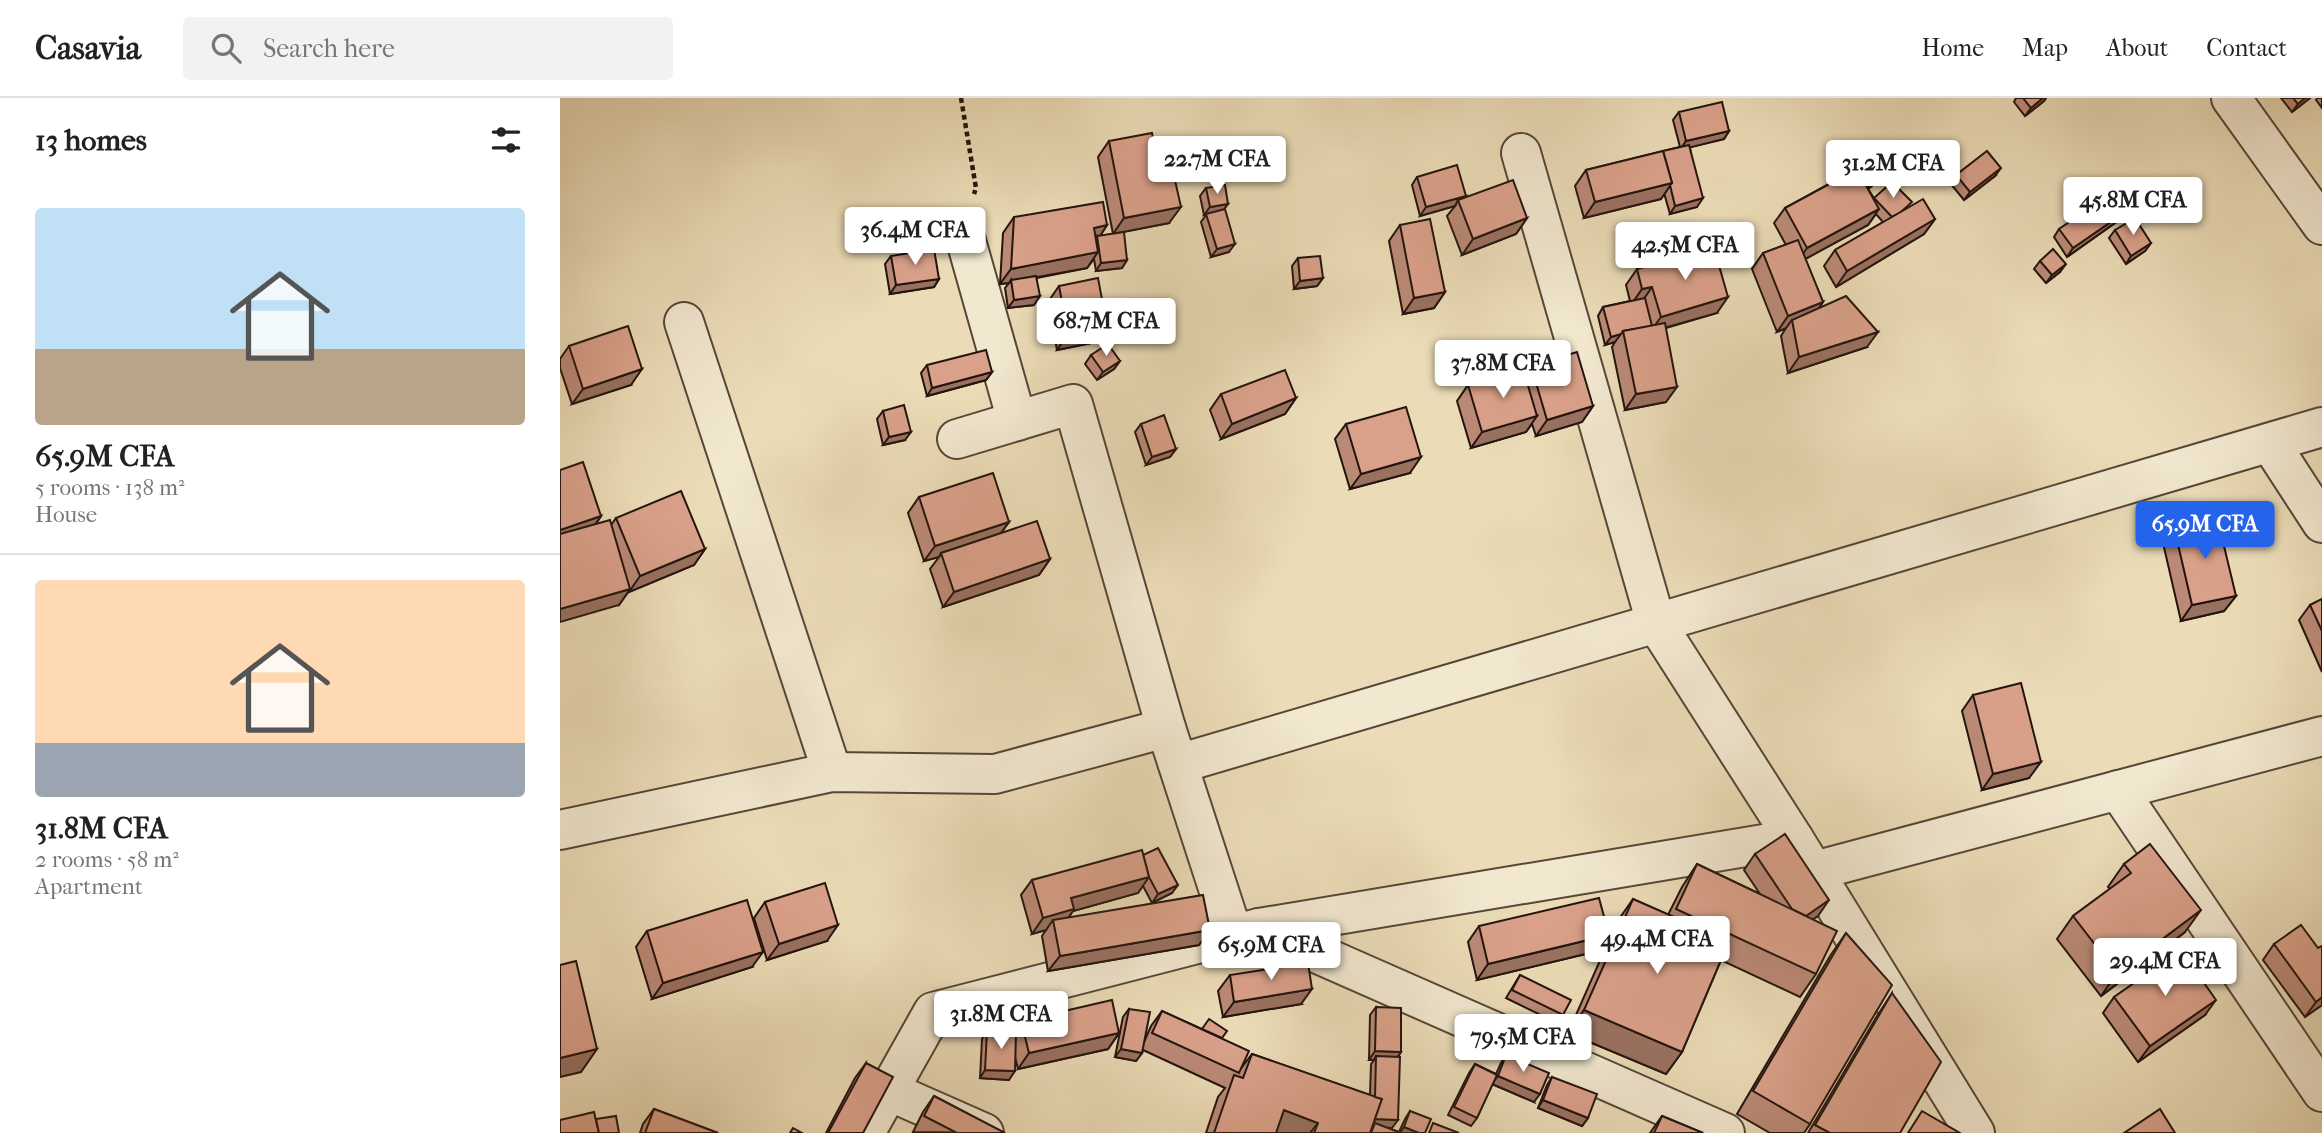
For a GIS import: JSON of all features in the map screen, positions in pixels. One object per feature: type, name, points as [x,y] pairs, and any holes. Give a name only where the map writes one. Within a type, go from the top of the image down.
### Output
[{"type":"street","points":[[2231,98],[2322,225]]},
{"type":"street","points":[[1521,153],[1656,623],[1794,839],[1975,1133]]},
{"type":"street","points":[[963,230],[1017,421]]},
{"type":"street","points":[[684,322],[832,772]]},
{"type":"street","points":[[957,439],[1073,404],[1166,728],[1246,931],[1725,1133]]},
{"type":"street","points":[[1178,764],[2322,427]]},
{"type":"street","points":[[2270,443],[2322,523]]},
{"type":"street","points":[[560,830],[832,772],[995,774],[1166,728]]},
{"type":"street","points":[[1814,871],[2322,736]]},
{"type":"street","points":[[2118,790],[2322,1092]]},
{"type":"street","points":[[866,1133],[933,1012],[1246,931],[1794,839]]},
{"type":"street","points":[[889,1091],[984,1133]]},
{"type":"path","points":[[961,98],[976,188],[963,230]]},
{"type":"building","points":[[2023,98],[2043,98],[2031,108]]},
{"type":"building","points":[[2293,98],[2305,98],[2298,104]]},
{"type":"building","points":[[1722,102],[1729,131],[1686,141],[1679,112]]},
{"type":"building","points":[[1152,133],[1159,169],[1172,167],[1181,207],[1124,218],[1109,141]]},
{"type":"building","points":[[1689,145],[1703,198],[1675,206],[1663,151]]},
{"type":"building","points":[[1864,150],[1883,174],[1870,184],[1852,161]]},
{"type":"building","points":[[1663,151],[1672,183],[1595,202],[1586,170]]},
{"type":"building","points":[[1987,151],[2001,168],[1970,192],[1956,175]]},
{"type":"building","points":[[1457,165],[1466,196],[1426,207],[1417,177]]},
{"type":"building","points":[[1857,169],[1879,209],[1807,248],[1785,208]]},
{"type":"building","points":[[1513,180],[1527,218],[1473,239],[1458,200]]},
{"type":"building","points":[[1892,182],[1912,202],[1892,217],[1874,198]]},
{"type":"building","points":[[1225,185],[1228,204],[1210,207],[1206,188]]},
{"type":"building","points":[[2115,191],[2128,210],[2073,248],[2059,229]]},
{"type":"building","points":[[1923,199],[1935,219],[1847,271],[1835,250]]},
{"type":"building","points":[[1103,202],[1107,225],[1094,228],[1098,252],[1011,269],[1014,217]]},
{"type":"building","points":[[1225,209],[1235,244],[1217,249],[1206,214]]},
{"type":"building","points":[[2135,218],[2151,243],[2131,256],[2115,230]]},
{"type":"building","points":[[1430,219],[1445,292],[1414,298],[1400,225]]},
{"type":"building","points":[[1124,232],[1127,260],[1101,263],[1097,236]]},
{"type":"building","points":[[1798,240],[1823,302],[1788,316],[1763,253]]},
{"type":"building","points":[[1714,248],[1728,297],[1661,317],[1652,287],[1642,289],[1637,269]]},
{"type":"building","points":[[934,249],[939,279],[896,285],[891,256]]},
{"type":"building","points":[[2053,249],[2066,264],[2052,275],[2040,261]]},
{"type":"building","points":[[1320,256],[1323,278],[1300,281],[1298,258]]},
{"type":"building","points":[[1036,276],[1040,296],[1014,300],[1011,280]]},
{"type":"building","points":[[1098,278],[1107,326],[1068,334],[1059,286]]},
{"type":"building","points":[[1846,296],[1878,332],[1799,357],[1792,320]]},
{"type":"building","points":[[1645,298],[1652,326],[1623,331],[1611,337],[1603,307]]},
{"type":"building","points":[[1665,323],[1677,387],[1636,394],[1623,331]]},
{"type":"building","points":[[628,326],[642,369],[583,389],[569,346]]},
{"type":"building","points":[[1108,344],[1120,361],[1103,372],[1091,355]]},
{"type":"building","points":[[986,350],[992,372],[932,388],[927,365]]},
{"type":"building","points":[[1577,352],[1593,406],[1547,420],[1531,366]]},
{"type":"building","points":[[1523,369],[1537,416],[1482,432],[1468,385]]},
{"type":"building","points":[[1285,370],[1296,398],[1232,424],[1221,394]]},
{"type":"building","points":[[904,405],[911,432],[889,437],[883,411]]},
{"type":"building","points":[[1406,407],[1421,457],[1361,474],[1346,424]]},
{"type":"building","points":[[1164,415],[1176,449],[1152,457],[1141,424]]},
{"type":"building","points":[[583,462],[601,516],[560,530],[560,470]]},
{"type":"building","points":[[993,473],[1009,522],[935,546],[919,497]]},
{"type":"building","points":[[681,491],[705,549],[640,576],[616,518]]},
{"type":"building","points":[[2217,517],[2236,596],[2192,605],[2174,527]]},
{"type":"building","points":[[610,520],[630,589],[560,609],[560,534]]},
{"type":"building","points":[[1037,521],[1050,559],[954,592],[941,553]]},
{"type":"building","points":[[2322,599],[2322,631],[2310,605]]},
{"type":"building","points":[[2021,683],[2041,762],[1993,774],[1973,695]]},
{"type":"building","points":[[1785,834],[1829,900],[1806,916],[1792,909],[1755,854]]},
{"type":"building","points":[[2150,844],[2201,910],[2117,973],[2073,916],[2131,873],[2124,864]]},
{"type":"building","points":[[1158,848],[1178,885],[1158,894],[1149,877],[1143,855]]},
{"type":"building","points":[[1142,850],[1149,877],[1071,898],[1074,909],[1043,918],[1032,880]]},
{"type":"building","points":[[1697,864],[1837,931],[1816,974],[1676,909]]},
{"type":"building","points":[[825,883],[838,925],[779,944],[765,902]]},
{"type":"building","points":[[1203,895],[1210,930],[1060,956],[1053,920]]},
{"type":"building","points":[[1599,898],[1609,935],[1488,964],[1479,926]]},
{"type":"building","points":[[1633,899],[1729,941],[1682,1052],[1584,1010]]},
{"type":"building","points":[[747,900],[763,952],[663,983],[647,931]]},
{"type":"building","points":[[2301,925],[2318,948],[2322,946],[2322,997],[2316,1002],[2274,944]]},
{"type":"building","points":[[1846,933],[1892,985],[1810,1124],[1753,1091]]},
{"type":"building","points":[[2181,950],[2216,1000],[2150,1046],[2114,997]]},
{"type":"building","points":[[576,961],[597,1049],[560,1058],[560,965]]},
{"type":"building","points":[[1308,963],[1312,989],[1234,1002],[1230,975]]},
{"type":"building","points":[[1520,975],[1571,1000],[1563,1015],[1512,990]]},
{"type":"building","points":[[1892,993],[1941,1062],[1900,1133],[1830,1133],[1815,1125]]},
{"type":"building","points":[[1112,1000],[1119,1033],[1029,1053],[1021,1021]]},
{"type":"building","points":[[1376,1007],[1401,1008],[1401,1052],[1375,1051]]},
{"type":"building","points":[[1129,1009],[1150,1012],[1142,1053],[1121,1049]]},
{"type":"building","points":[[1162,1011],[1249,1051],[1239,1073],[1152,1033]]},
{"type":"building","points":[[1209,1019],[1227,1031],[1222,1038],[1202,1029]]},
{"type":"building","points":[[987,1031],[1016,1032],[1015,1071],[985,1070]]},
{"type":"building","points":[[1252,1054],[1382,1099],[1370,1133],[1314,1133],[1318,1123],[1284,1110],[1276,1133],[1214,1133],[1234,1075],[1243,1078]]},
{"type":"building","points":[[1506,1055],[1549,1073],[1540,1094],[1498,1076]]},
{"type":"building","points":[[1376,1056],[1400,1057],[1398,1120],[1375,1119],[1382,1099],[1375,1097]]},
{"type":"building","points":[[866,1063],[893,1077],[863,1133],[828,1133]]},
{"type":"building","points":[[1475,1064],[1497,1075],[1477,1118],[1454,1107]]},
{"type":"building","points":[[1552,1077],[1597,1094],[1588,1118],[1543,1100]]},
{"type":"building","points":[[934,1096],[1005,1133],[957,1133],[924,1116]]},
{"type":"building","points":[[654,1109],[718,1133],[645,1133]]},
{"type":"building","points":[[2160,1109],[2175,1133],[2124,1133]]},
{"type":"building","points":[[1410,1111],[1431,1119],[1425,1133],[1404,1127]]},
{"type":"building","points":[[1922,1111],[1960,1133],[1908,1133]]},
{"type":"building","points":[[594,1112],[599,1133],[560,1133],[560,1120]]},
{"type":"building","points":[[616,1116],[619,1133],[599,1133],[596,1119]]},
{"type":"building","points":[[1662,1116],[1703,1133],[1654,1133]]},
{"type":"building","points":[[1375,1123],[1401,1133],[1371,1133]]},
{"type":"building","points":[[1433,1123],[1459,1133],[1429,1133]]}]
